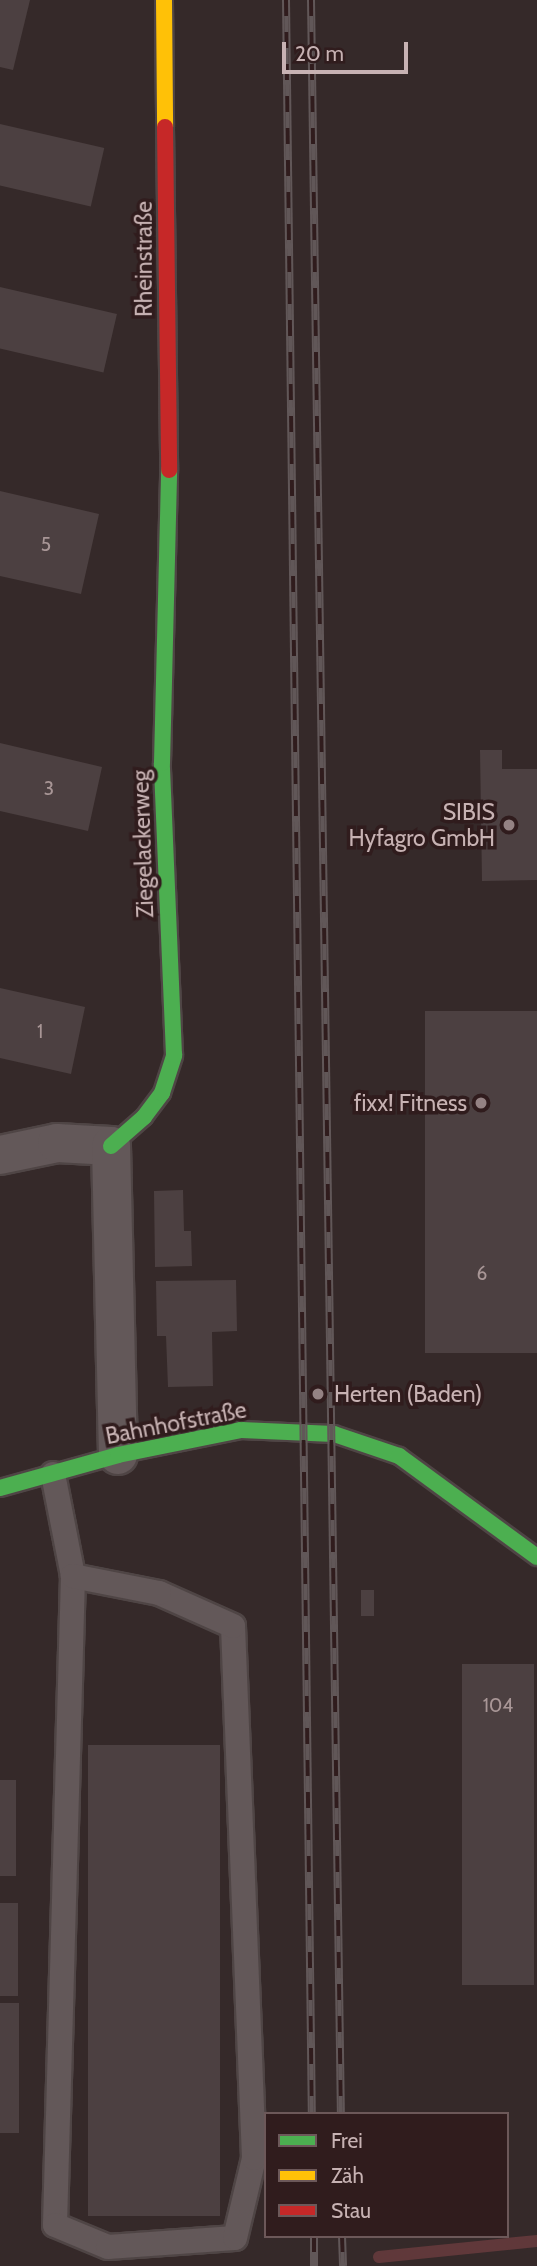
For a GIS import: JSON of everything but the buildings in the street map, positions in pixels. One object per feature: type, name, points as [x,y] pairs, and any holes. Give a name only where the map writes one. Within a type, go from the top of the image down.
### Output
[{"type":"street","name":"Rheinstraße","points":[[164,0],[169,517]]},
{"type":"street","name":"Ziegelackerweg","points":[[111,1146],[144,1117],[162,1093],[174,1055],[162,763],[169,517]]},
{"type":"street","points":[[0,1155],[57,1143],[111,1146],[118,1455]]},
{"type":"street","name":"Bahnhofstraße","points":[[0,1488],[118,1455],[241,1430],[334,1434],[399,1456],[537,1557]]},
{"type":"lane","points":[[53,1474],[73,1576],[55,2225],[108,2247],[235,2238],[254,2158],[233,1626],[159,1593],[73,1576]]},
{"type":"waterway","points":[[379,2257],[537,2241]]},
{"type":"railway","points":[[286,0],[312,2112]]},
{"type":"railway","points":[[311,0],[341,2112]]},
{"type":"railway","points":[[314,2238],[314,2266]]},
{"type":"railway","points":[[342,2238],[343,2266]]},
{"type":"traffic: fast","points":[[111,1146],[144,1117],[162,1093],[174,1055],[162,763],[169,470]]},
{"type":"traffic: fast","points":[[0,1488],[118,1455],[241,1430],[334,1434],[399,1456],[537,1557]]},
{"type":"traffic: slow","points":[[164,0],[165,127]]},
{"type":"traffic: jam","points":[[165,127],[169,470]]},
{"type":"place","name":"SIBIS Hyfagro GmbH","points":[[509,825]]},
{"type":"place","name":"fixx! Fitness","points":[[481,1103]]},
{"type":"place","name":"Herten (Baden)","points":[[318,1394]]}]
